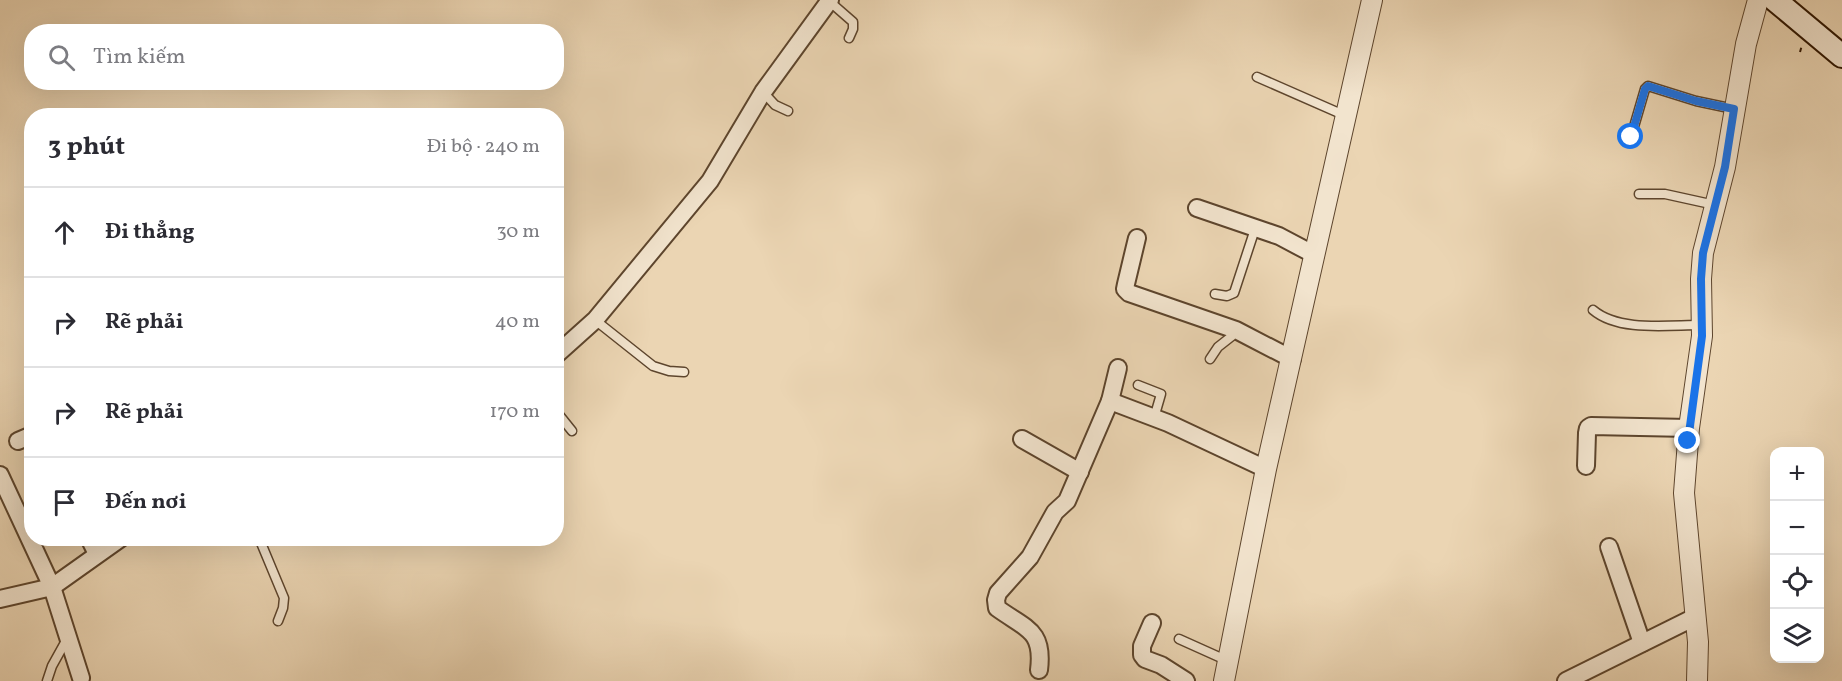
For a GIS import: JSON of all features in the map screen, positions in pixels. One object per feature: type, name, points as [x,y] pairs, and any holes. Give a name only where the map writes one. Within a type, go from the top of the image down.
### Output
[{"type":"main road","points":[[1775,0],[1842,56]]},
{"type":"street","points":[[1224,681],[1266,469],[1372,0]]},
{"type":"street","points":[[1697,681],[1698,642],[1684,493],[1689,428],[1702,336],[1703,253],[1725,167],[1746,44],[1758,0]]},
{"type":"street","points":[[564,348],[595,320],[710,181],[763,92],[830,1]]},
{"type":"street","points":[[1197,208],[1279,236],[1316,255]]},
{"type":"street","points":[[1137,238],[1125,290],[1188,315],[1236,330],[1292,359]]},
{"type":"street","points":[[1039,670],[1040,645],[1035,635],[997,608],[996,600],[998,593],[1030,557],[1055,512],[1066,501],[1110,401],[1118,368]]},
{"type":"street","points":[[1110,401],[1154,418],[1266,469]]},
{"type":"street","points":[[1586,466],[1587,433],[1591,426],[1689,428]]},
{"type":"street","points":[[1022,439],[1080,472]]},
{"type":"street","points":[[1,479],[24,528]]},
{"type":"street","points":[[33,546],[52,587],[81,678]]},
{"type":"street","points":[[93,546],[97,554]]},
{"type":"street","points":[[0,599],[52,587],[109,546]]},
{"type":"street","points":[[1609,547],[1642,643]]},
{"type":"street","points":[[1566,681],[1695,617]]},
{"type":"street","points":[[1152,623],[1142,646],[1142,655],[1145,659],[1178,674],[1186,681]]},
{"type":"lane","points":[[830,1],[853,22],[854,29],[849,38]]},
{"type":"lane","points":[[1257,77],[1346,116]]},
{"type":"lane","points":[[1631,137],[1645,89],[1648,86],[1696,101],[1734,109]]},
{"type":"lane","points":[[763,92],[775,105],[788,111]]},
{"type":"lane","points":[[1639,194],[1665,194],[1716,206]]},
{"type":"lane","points":[[1215,294],[1227,296],[1234,293],[1255,229]]},
{"type":"lane","points":[[1593,310],[1607,319],[1624,324],[1702,325]]},
{"type":"lane","points":[[595,320],[653,366],[669,371],[684,372]]},
{"type":"lane","points":[[1210,359],[1218,347],[1236,330]]},
{"type":"lane","points":[[1138,385],[1161,394],[1154,418]]},
{"type":"lane","points":[[564,421],[572,431]]},
{"type":"lane","points":[[262,546],[284,598],[278,621]]},
{"type":"lane","points":[[47,681],[52,666],[69,636]]},
{"type":"lane","points":[[1179,639],[1228,661]]},
{"type":"route","points":[[1631,137],[1645,89],[1648,86],[1696,101],[1734,109],[1725,167],[1703,253],[1702,336],[1688,441]]}]
